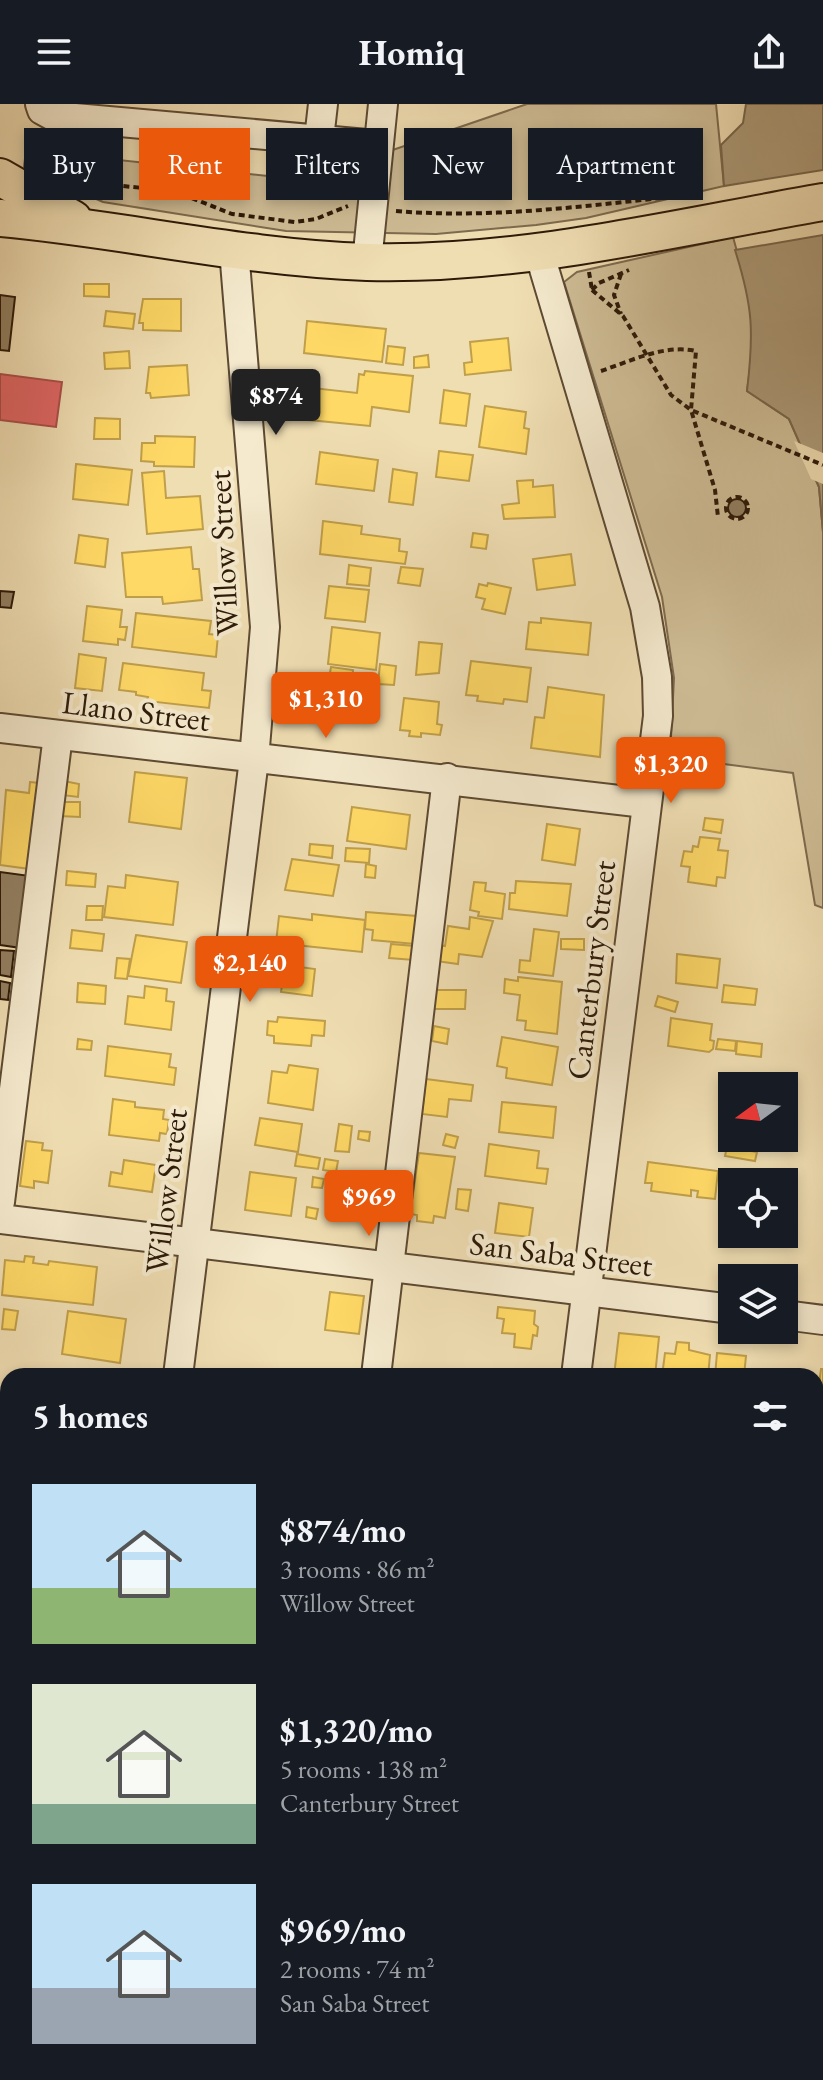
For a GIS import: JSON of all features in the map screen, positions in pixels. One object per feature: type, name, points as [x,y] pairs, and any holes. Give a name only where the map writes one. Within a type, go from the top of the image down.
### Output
[{"type":"main road","points":[[0,177],[85,225]]},
{"type":"main road","points":[[0,218],[85,225],[234,250],[367,262],[444,261],[539,252],[823,202]]},
{"type":"street","points":[[40,104],[42,110],[53,116],[266,134]]},
{"type":"street","points":[[320,128],[323,104]]},
{"type":"street","points":[[380,128],[383,104]]},
{"type":"street","points":[[367,262],[373,200]]},
{"type":"street","name":"Willow Street","points":[[179,1368],[254,759],[265,627],[234,250]]},
{"type":"street","name":"Canterbury Street","points":[[539,252],[614,500],[653,646],[658,716],[577,1368]]},
{"type":"street","name":"Llano Street","points":[[0,728],[645,803]]},
{"type":"street","points":[[0,1202],[58,735]]},
{"type":"street","points":[[377,1368],[447,778]]},
{"type":"street","name":"San Saba Street","points":[[0,1219],[718,1307]]},
{"type":"street","points":[[798,1317],[823,1320]]},
{"type":"path","points":[[123,186],[174,191],[232,214],[295,222],[316,219],[344,206],[457,216],[639,200]]},
{"type":"path","points":[[588,265],[592,290],[623,316]]},
{"type":"path","points":[[622,273],[615,283],[614,295],[623,316],[671,395],[691,410],[823,465]]},
{"type":"path","points":[[595,374],[647,355],[672,350],[696,351],[691,410],[718,517]]},
{"type":"path","points":[[738,497],[748,506],[744,516],[737,518],[728,514],[726,507],[732,498],[738,497]]},
{"type":"path","points":[[717,507],[726,507]]},
{"type":"shaded area","points":[[527,104],[716,104],[724,186],[703,191],[703,128],[528,128],[528,200],[664,200],[586,218],[436,234],[286,231],[98,200],[123,200],[123,160],[139,162],[139,200],[250,200],[250,174],[266,176],[266,200],[388,200],[388,152],[404,146],[404,200],[512,200],[512,128],[457,128]]},
{"type":"shaded area","points":[[746,104],[823,104],[823,170],[724,186],[721,145],[743,123]]},
{"type":"shaded area","points":[[823,235],[823,532],[819,487],[789,419],[747,391],[750,320],[735,250]]},
{"type":"shaded area","points":[[733,237],[751,302],[752,352],[747,391],[789,419],[819,487],[823,532],[823,908],[815,905],[793,773],[670,757],[674,678],[662,597],[564,282],[577,272]]},
{"type":"pier","points":[[794,441],[823,453],[823,484],[811,479]]},
{"type":"building: Homes","points":[[84,284],[109,284],[109,297],[84,296]]},
{"type":"building: Homes","points":[[143,299],[181,299],[181,331],[143,330],[143,323],[139,323]]},
{"type":"building: Homes","points":[[106,311],[135,314],[133,329],[104,326]]},
{"type":"building: Homes","points":[[307,321],[386,329],[382,362],[304,353]]},
{"type":"building: Homes","points":[[508,338],[511,370],[465,375],[464,363],[472,362],[470,342]]},
{"type":"building: Homes","points":[[388,346],[405,348],[403,365],[386,363]]},
{"type":"building: Homes","points":[[129,351],[130,368],[105,369],[104,353]]},
{"type":"building: Homes","points":[[428,355],[429,367],[414,368],[414,357]]},
{"type":"building: Homes","points":[[187,365],[189,395],[151,398],[150,393],[146,393],[149,367]]},
{"type":"building: Homes","points":[[365,371],[413,376],[409,412],[372,407],[370,426],[309,420],[313,388],[357,393],[359,374],[364,375]]},
{"type":"building: Homes","points":[[444,390],[470,394],[466,426],[440,423]]},
{"type":"building: Homes","points":[[485,406],[526,412],[524,428],[529,429],[526,454],[479,447]]},
{"type":"building: Homes","points":[[95,418],[120,419],[120,439],[94,439]]},
{"type":"building: Homes","points":[[155,436],[195,437],[194,467],[154,466],[154,462],[141,461],[142,443],[155,443]]},
{"type":"building: Homes","points":[[439,451],[473,455],[469,481],[436,477]]},
{"type":"building: Homes","points":[[320,452],[378,460],[374,491],[316,484]]},
{"type":"building: Homes","points":[[76,464],[132,470],[128,505],[73,499]]},
{"type":"building: Homes","points":[[393,469],[417,473],[413,505],[389,502]]},
{"type":"building: Homes","points":[[164,471],[166,498],[200,496],[203,529],[147,534],[142,473]]},
{"type":"building: Homes","points":[[533,480],[533,487],[553,485],[555,517],[504,519],[502,505],[519,503],[517,481]]},
{"type":"building: Homes","points":[[323,521],[362,526],[361,534],[400,539],[399,551],[407,552],[405,564],[320,554]]},
{"type":"building: Homes","points":[[473,533],[488,535],[486,549],[471,547]]},
{"type":"building: Homes","points":[[79,535],[108,539],[105,567],[75,563]]},
{"type":"building: Homes","points":[[191,547],[193,569],[199,569],[202,600],[163,604],[162,597],[126,597],[122,553]]},
{"type":"building: Homes","points":[[571,554],[575,585],[537,590],[533,559]]},
{"type":"building: Homes","points":[[349,565],[371,568],[369,586],[347,584]]},
{"type":"building: Homes","points":[[401,567],[423,569],[420,586],[398,583]]},
{"type":"building: Homes","points":[[488,583],[511,588],[505,614],[482,609],[485,599],[476,597],[479,584],[487,586]]},
{"type":"building: Homes","points":[[329,586],[369,590],[365,622],[325,618]]},
{"type":"building: Homes","points":[[87,606],[122,610],[120,627],[127,627],[125,640],[118,639],[118,645],[83,641]]},
{"type":"building: Homes","points":[[136,613],[211,621],[209,634],[218,635],[216,657],[132,647]]},
{"type":"building: Homes","points":[[541,618],[591,623],[588,655],[526,649],[529,622],[541,623]]},
{"type":"building: Homes","points":[[332,627],[380,633],[376,670],[328,664]]},
{"type":"building: Homes","points":[[419,642],[442,644],[439,673],[416,675]]},
{"type":"building: Homes","points":[[79,654],[106,658],[102,691],[75,688]]},
{"type":"building: Homes","points":[[471,661],[531,668],[527,702],[504,699],[503,704],[477,701],[478,696],[466,695]]},
{"type":"building: Homes","points":[[123,663],[204,673],[202,690],[211,691],[209,708],[147,701],[148,697],[136,695],[136,692],[119,690]]},
{"type":"building: Homes","points":[[380,664],[396,666],[394,685],[378,684]]},
{"type":"building: Homes","points":[[331,667],[353,670],[352,681],[329,678]]},
{"type":"building: Homes","points":[[324,684],[373,689],[372,704],[377,704],[376,722],[318,716]]},
{"type":"building: Homes","points":[[548,687],[604,695],[600,757],[531,748],[535,717],[544,718]]},
{"type":"building: Homes","points":[[404,698],[439,702],[437,724],[442,725],[440,735],[421,733],[421,737],[409,736],[410,731],[400,730]]},
{"type":"building: Homes","points":[[135,772],[187,778],[181,829],[129,822]]},
{"type":"building: Homes","points":[[64,781],[79,784],[78,797],[62,795]]},
{"type":"building: Homes","points":[[30,782],[39,783],[30,869],[0,865],[6,790],[29,793]]},
{"type":"building: Homes","points":[[60,802],[80,802],[80,817],[59,816]]},
{"type":"building: Homes","points":[[352,807],[410,815],[406,849],[347,841]]},
{"type":"building: Homes","points":[[705,818],[723,820],[721,833],[703,830]]},
{"type":"building: Homes","points":[[547,824],[580,829],[575,865],[542,860]]},
{"type":"building: Homes","points":[[700,837],[720,839],[718,850],[728,851],[725,878],[717,877],[716,886],[688,882],[690,867],[681,866],[684,851],[692,852],[693,846],[698,847]]},
{"type":"building: Homes","points":[[310,844],[333,846],[332,858],[309,855]]},
{"type":"building: Homes","points":[[346,848],[370,849],[369,863],[345,861]]},
{"type":"building: Homes","points":[[292,859],[339,865],[333,896],[285,890]]},
{"type":"building: Homes","points":[[366,864],[376,866],[375,878],[365,877]]},
{"type":"building: Homes","points":[[67,871],[96,874],[95,887],[66,885]]},
{"type":"building: Homes","points":[[126,875],[178,882],[173,925],[104,917],[108,886],[125,888]]},
{"type":"building: Homes","points":[[516,881],[571,884],[567,916],[509,909],[510,893],[515,893]]},
{"type":"building: Homes","points":[[474,882],[486,883],[485,891],[505,894],[502,919],[478,916],[479,912],[470,910]]},
{"type":"building: Homes","points":[[87,906],[103,906],[102,920],[86,920]]},
{"type":"building: Homes","points":[[366,912],[417,916],[415,944],[372,940],[373,930],[365,929]]},
{"type":"building: Homes","points":[[312,914],[365,920],[362,952],[276,943],[279,916],[312,920]]},
{"type":"building: Homes","points":[[470,917],[493,921],[482,957],[459,954],[458,964],[436,961],[438,945],[445,946],[448,926],[469,929]]},
{"type":"building: Homes","points":[[534,929],[559,932],[553,976],[519,972],[520,960],[530,961]]},
{"type":"building: Homes","points":[[72,930],[104,934],[102,951],[70,948]]},
{"type":"building: Homes","points":[[136,935],[187,942],[181,983],[128,976]]},
{"type":"building: Homes","points":[[561,939],[584,939],[584,950],[561,949]]},
{"type":"building: Homes","points":[[391,944],[415,946],[414,960],[389,958]]},
{"type":"building: Homes","points":[[677,954],[720,959],[717,988],[676,983]]},
{"type":"building: Homes","points":[[117,958],[130,959],[127,979],[115,978]]},
{"type":"building: Homes","points":[[285,965],[315,969],[312,996],[281,992]]},
{"type":"building: Homes","points":[[518,977],[562,982],[557,1034],[525,1030],[526,1021],[517,1020],[520,995],[504,993],[505,979],[518,981]]},
{"type":"building: Homes","points":[[78,983],[106,986],[105,1004],[77,1002]]},
{"type":"building: Homes","points":[[724,985],[757,989],[755,1005],[722,1002]]},
{"type":"building: Homes","points":[[145,986],[167,989],[166,1001],[174,1002],[171,1030],[125,1024],[128,996],[144,998]]},
{"type":"building: Homes","points":[[433,990],[466,990],[465,1009],[433,1009]]},
{"type":"building: Homes","points":[[658,996],[678,1002],[675,1012],[655,1006]]},
{"type":"building: Homes","points":[[278,1017],[325,1021],[324,1036],[312,1035],[311,1046],[274,1043],[274,1036],[267,1035],[268,1021],[277,1022]]},
{"type":"building: Homes","points":[[671,1018],[712,1024],[710,1040],[714,1041],[713,1049],[709,1052],[668,1046]]},
{"type":"building: Homes","points":[[434,1026],[449,1029],[447,1044],[432,1041]]},
{"type":"building: Homes","points":[[502,1037],[558,1047],[552,1085],[506,1078],[507,1068],[497,1066]]},
{"type":"building: Homes","points":[[78,1039],[92,1041],[91,1050],[77,1049]]},
{"type":"building: Homes","points":[[718,1039],[736,1041],[735,1051],[716,1049]]},
{"type":"building: Homes","points":[[737,1041],[762,1044],[761,1057],[736,1054]]},
{"type":"building: Homes","points":[[108,1046],[171,1054],[169,1067],[176,1068],[174,1085],[105,1076]]},
{"type":"building: Homes","points":[[289,1065],[318,1069],[313,1110],[268,1103],[272,1071],[287,1073]]},
{"type":"building: Homes","points":[[426,1079],[473,1085],[471,1101],[449,1099],[447,1117],[422,1114]]},
{"type":"building: Homes","points":[[113,1099],[135,1102],[135,1107],[164,1110],[163,1119],[169,1120],[167,1134],[160,1133],[159,1141],[109,1135]]},
{"type":"building: Homes","points":[[502,1102],[556,1107],[553,1138],[499,1132]]},
{"type":"building: Homes","points":[[260,1118],[302,1124],[298,1152],[255,1145]]},
{"type":"building: Homes","points":[[339,1124],[352,1126],[349,1152],[335,1151]]},
{"type":"building: Homes","points":[[359,1131],[370,1132],[369,1141],[358,1139]]},
{"type":"building: Homes","points":[[446,1134],[458,1137],[455,1148],[443,1145]]},
{"type":"building: Homes","points":[[26,1141],[43,1143],[42,1150],[52,1151],[48,1183],[34,1181],[34,1188],[20,1186]]},
{"type":"building: Homes","points":[[489,1144],[539,1151],[537,1168],[548,1169],[546,1184],[485,1176]]},
{"type":"building: Homes","points":[[726,1152],[757,1152],[755,1161],[725,1156]]},
{"type":"building: Homes","points":[[419,1153],[455,1157],[445,1218],[434,1216],[433,1223],[417,1221],[417,1215],[410,1214]]},
{"type":"building: Homes","points":[[297,1154],[320,1158],[318,1169],[295,1166]]},
{"type":"building: Homes","points":[[325,1159],[338,1161],[336,1172],[323,1170]]},
{"type":"building: Homes","points":[[124,1160],[156,1165],[152,1192],[109,1186],[111,1172],[122,1174]]},
{"type":"building: Homes","points":[[648,1162],[718,1171],[715,1199],[697,1197],[698,1191],[691,1190],[691,1196],[651,1191],[652,1183],[645,1183]]},
{"type":"building: Homes","points":[[250,1172],[296,1178],[291,1216],[245,1210]]},
{"type":"building: Homes","points":[[313,1177],[324,1179],[322,1188],[312,1187]]},
{"type":"building: Homes","points":[[458,1189],[471,1190],[468,1211],[456,1209]]},
{"type":"building: Homes","points":[[499,1203],[533,1208],[529,1237],[495,1233]]},
{"type":"building: Homes","points":[[307,1207],[318,1209],[316,1219],[306,1217]]},
{"type":"building: Homes","points":[[25,1256],[34,1257],[33,1263],[48,1265],[49,1261],[97,1267],[93,1305],[2,1295],[5,1260],[24,1262]]},
{"type":"building: Homes","points":[[330,1292],[364,1296],[359,1334],[325,1330]]},
{"type":"building: Homes","points":[[498,1307],[535,1311],[534,1324],[538,1327],[531,1349],[514,1347],[515,1334],[502,1333],[504,1319],[497,1318]]},
{"type":"building: Homes","points":[[4,1309],[18,1311],[15,1330],[2,1329]]},
{"type":"building: Homes","points":[[68,1311],[126,1319],[120,1363],[62,1354]]},
{"type":"building: Homes","points":[[619,1333],[659,1337],[656,1368],[615,1368]]},
{"type":"building: Homes","points":[[677,1342],[689,1343],[689,1350],[710,1355],[709,1368],[663,1368],[665,1353],[675,1354]]},
{"type":"building: Homes","points":[[717,1353],[746,1356],[745,1368],[716,1368]]},
{"type":"building: Shops","points":[[0,374],[62,382],[56,427],[0,420]]},
{"type":"building: Other","points":[[0,295],[15,297],[9,351],[0,350]]},
{"type":"building: Other","points":[[737,499],[746,508],[737,517],[728,508]]},
{"type":"building: Other","points":[[0,591],[14,592],[11,608],[0,607]]},
{"type":"building: Other","points":[[0,872],[30,876],[21,948],[0,945]]},
{"type":"building: Other","points":[[0,950],[14,951],[11,977],[0,975]]},
{"type":"building: Other","points":[[0,981],[10,983],[8,1000],[0,999]]}]
